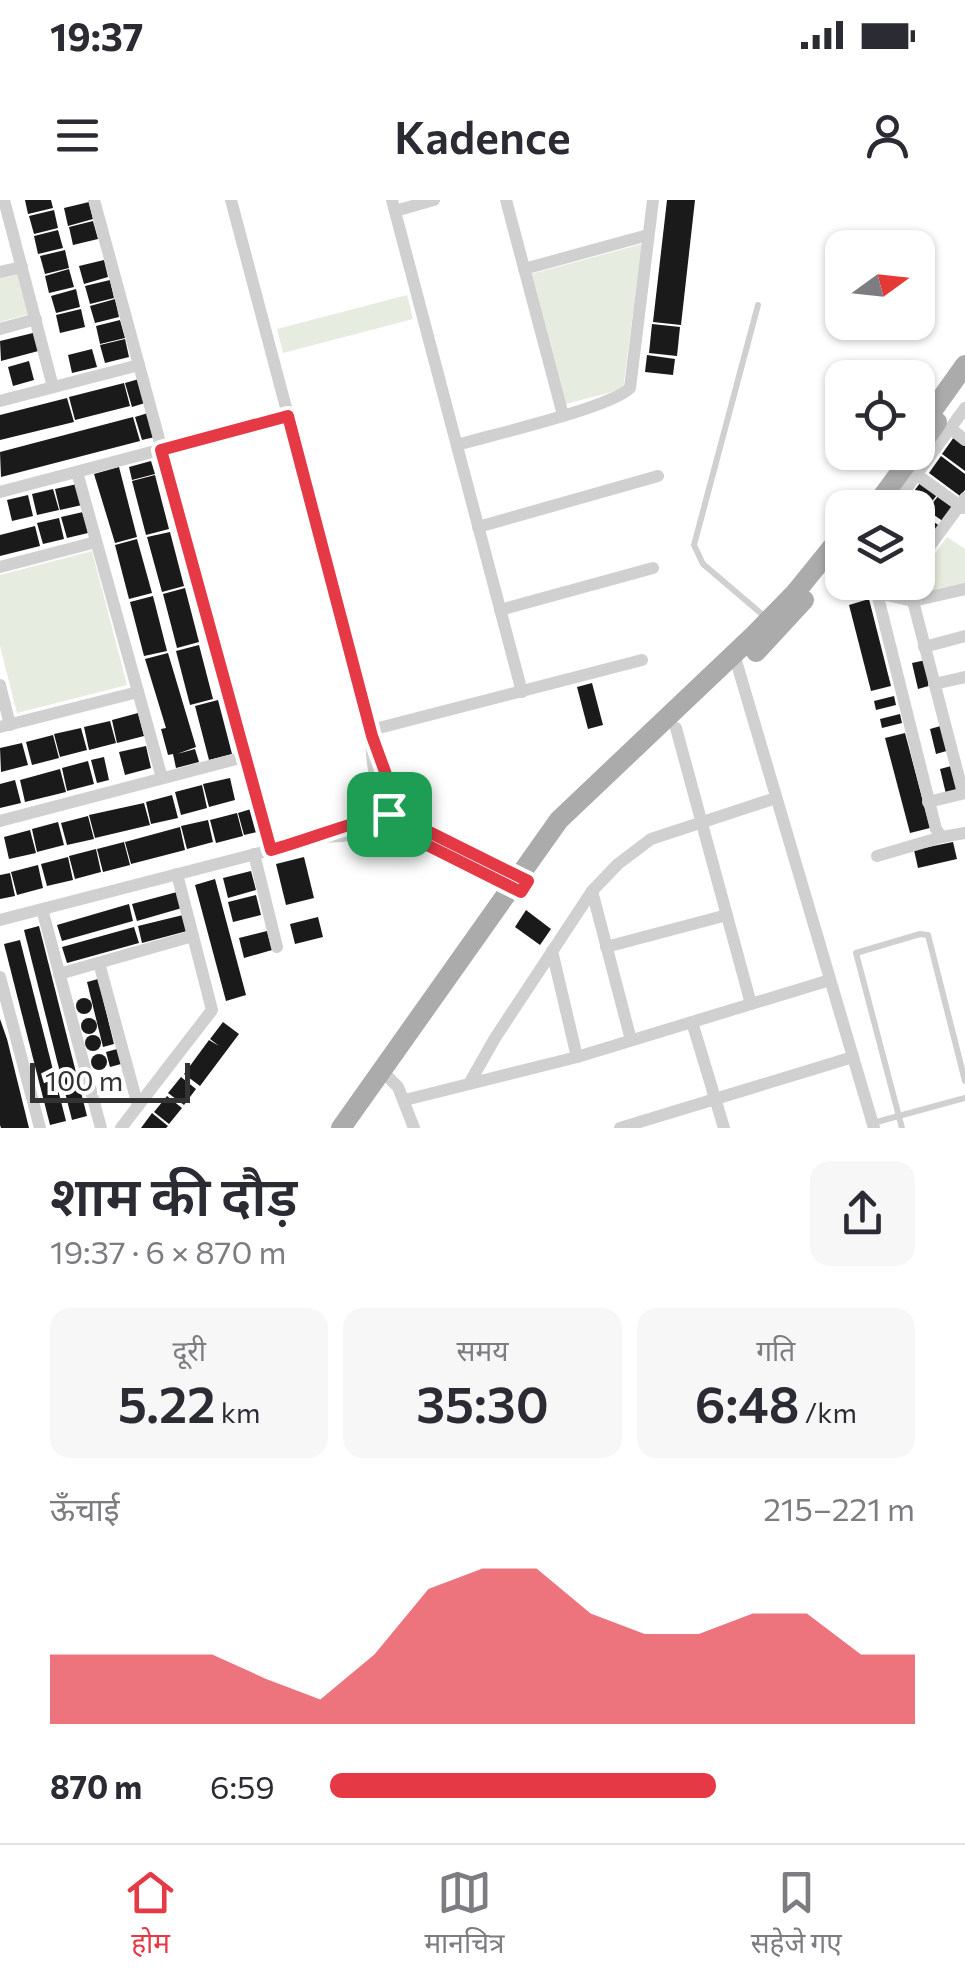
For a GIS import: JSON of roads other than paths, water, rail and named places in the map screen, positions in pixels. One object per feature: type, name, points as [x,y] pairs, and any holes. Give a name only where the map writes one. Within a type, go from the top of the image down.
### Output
[{"type":"main road","points":[[935,407],[965,365]]},
{"type":"main road","points":[[935,425],[965,384]]},
{"type":"main road","points":[[520,884],[584,814],[676,728],[825,555]]},
{"type":"main road","points":[[341,1128],[385,1074],[520,884],[559,820],[825,586]]},
{"type":"main road","points":[[355,1128],[385,1074]]},
{"type":"street","points":[[94,200],[271,850]]},
{"type":"street","points":[[231,200],[372,733],[405,834],[520,884]]},
{"type":"street","points":[[434,200],[393,205],[522,692]]},
{"type":"street","points":[[506,200],[563,414]]},
{"type":"street","points":[[457,445],[620,396],[632,383],[653,200]]},
{"type":"street","points":[[4,206],[53,387]]},
{"type":"street","points":[[524,269],[648,235]]},
{"type":"street","points":[[0,272],[22,267]]},
{"type":"street","points":[[0,329],[36,319]]},
{"type":"street","points":[[0,400],[138,364]]},
{"type":"street","points":[[905,490],[965,408]]},
{"type":"street","points":[[0,492],[288,416]]},
{"type":"street","points":[[950,428],[965,440]]},
{"type":"street","points":[[77,472],[162,778]]},
{"type":"street","points":[[916,474],[963,505],[935,540]]},
{"type":"street","points":[[478,527],[658,476]]},
{"type":"street","points":[[0,567],[96,542]]},
{"type":"street","points":[[500,610],[653,568]]},
{"type":"street","points":[[907,600],[965,588]]},
{"type":"street","points":[[885,600],[928,802],[942,837]]},
{"type":"street","points":[[913,601],[964,793],[928,802]]},
{"type":"street","points":[[924,647],[965,636]]},
{"type":"street","points":[[372,733],[642,660]]},
{"type":"street","points":[[736,661],[873,1126]]},
{"type":"street","points":[[934,684],[965,676]]},
{"type":"street","points":[[0,685],[5,726],[138,692]]},
{"type":"street","points":[[676,728],[751,1004]]},
{"type":"street","points":[[0,821],[244,757]]},
{"type":"street","points":[[470,1084],[495,1038],[592,891],[618,864],[651,840],[776,798]]},
{"type":"street","points":[[0,920],[318,837],[343,836],[399,817]]},
{"type":"street","points":[[877,856],[965,833]]},
{"type":"street","points":[[254,854],[276,947]]},
{"type":"street","points":[[121,1128],[212,1010],[177,874]]},
{"type":"street","points":[[592,891],[631,1040]]},
{"type":"street","points":[[42,909],[101,1128]]},
{"type":"street","points":[[606,948],[726,915]]},
{"type":"street","points":[[60,974],[193,936]]},
{"type":"street","points":[[552,951],[578,1056]]},
{"type":"street","points":[[99,962],[138,1106]]},
{"type":"street","points":[[0,977],[40,1128]]},
{"type":"street","points":[[405,1100],[578,1056],[830,980]]},
{"type":"street","points":[[692,1022],[724,1128]]},
{"type":"street","points":[[620,1128],[853,1057]]},
{"type":"street","points":[[385,1074],[405,1100],[414,1128]]},
{"type":"lane","points":[[758,304],[694,545],[703,564],[769,620]]},
{"type":"lane","points":[[902,1128],[856,953],[928,935],[965,1081]]},
{"type":"lane","points":[[873,1126],[965,1098]]}]
